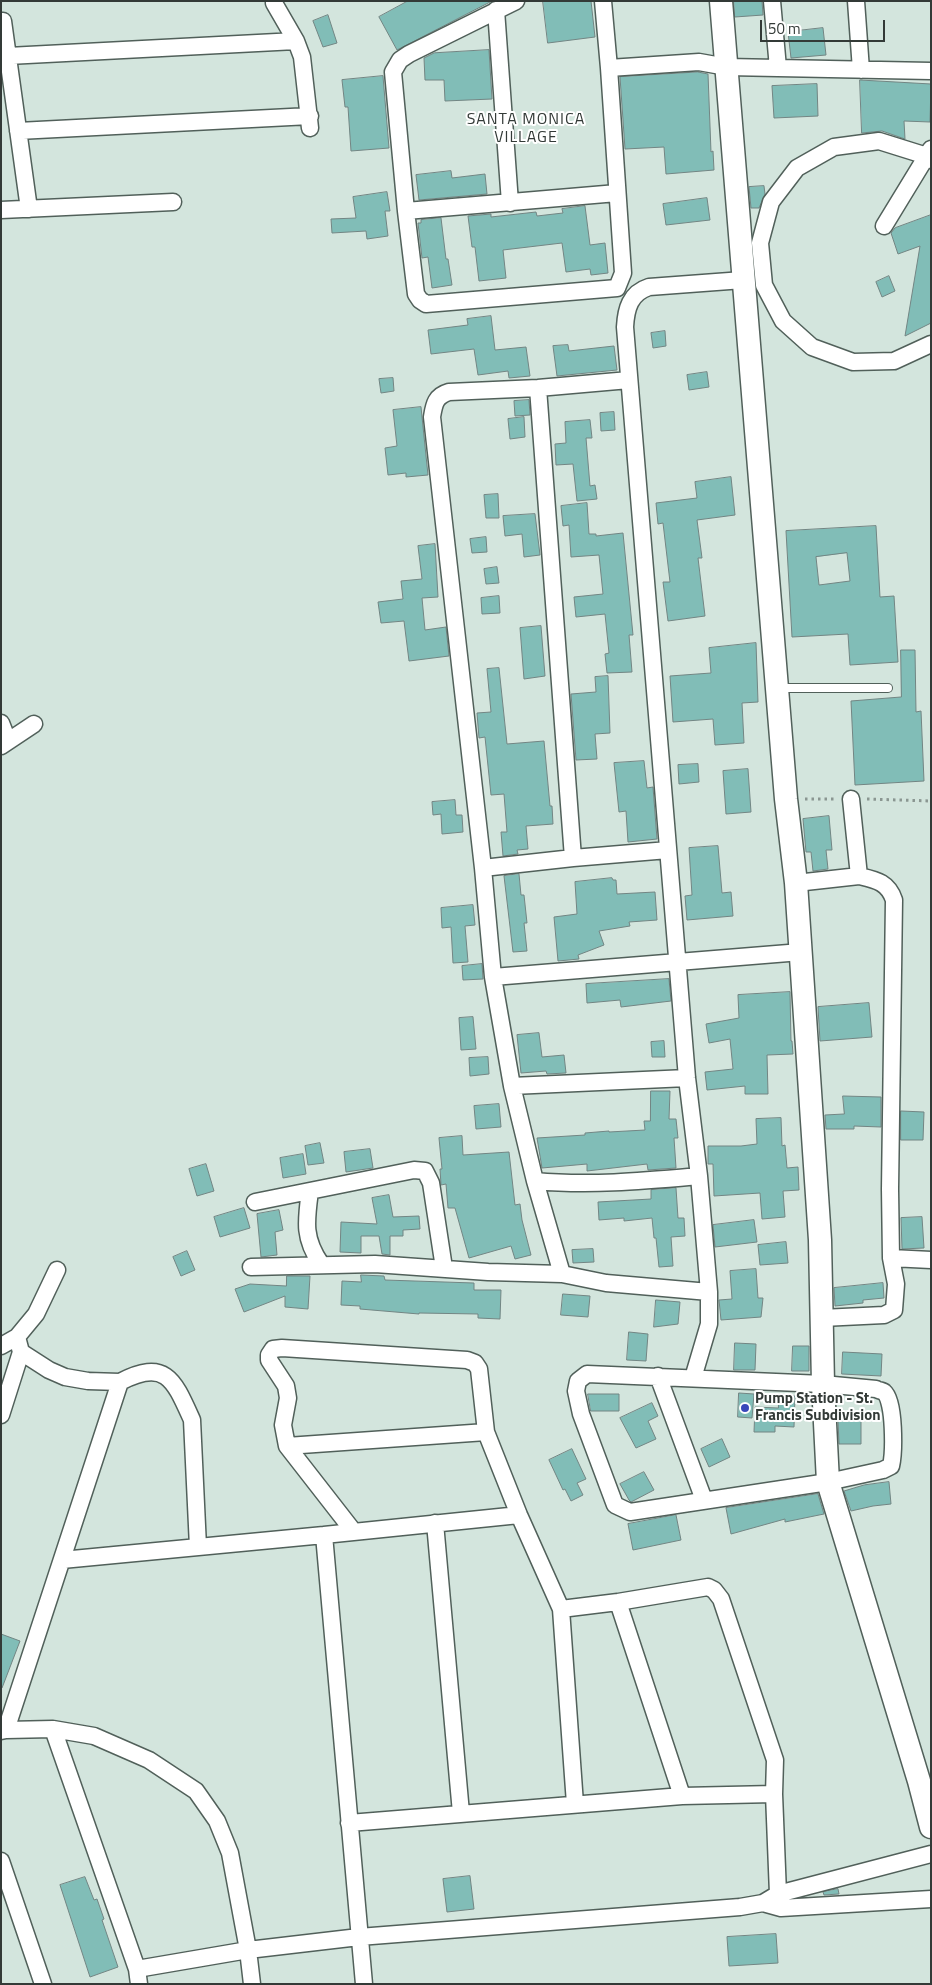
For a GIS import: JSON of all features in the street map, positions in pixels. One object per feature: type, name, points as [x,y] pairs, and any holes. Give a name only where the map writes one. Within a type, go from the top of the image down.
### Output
[{"type":"street","points":[[516,1],[409,54],[400,60],[393,72],[416,294],[426,304],[617,288],[623,273],[603,1]]},
{"type":"street","points":[[721,1],[728,66],[743,280],[777,688],[796,883],[820,1240],[823,1384],[828,1482],[919,1780],[931,1827]]},
{"type":"street","points":[[772,1],[778,68]]},
{"type":"street","points":[[856,1],[861,70]]},
{"type":"street","points":[[18,131],[310,122],[302,57],[296,41],[274,3]]},
{"type":"street","points":[[496,10],[510,203]]},
{"type":"street","points":[[3,21],[29,209]]},
{"type":"street","points":[[8,56],[296,41]]},
{"type":"street","points":[[609,68],[699,62],[728,66],[778,68],[931,71],[931,62]]},
{"type":"street","points":[[884,226],[929,155],[879,141],[834,147],[797,168],[771,202],[760,242],[764,285],[783,321],[812,347],[853,362],[894,361],[931,344]]},
{"type":"street","points":[[406,211],[617,193]]},
{"type":"street","points":[[1,210],[174,202]]},
{"type":"street","points":[[694,1378],[709,1324],[709,1292],[699,1176],[687,1078],[625,327],[626,313],[630,301],[639,290],[649,287],[743,280]]},
{"type":"street","points":[[562,1274],[535,1181],[512,1086],[493,977],[483,868],[432,417],[434,402],[442,394],[449,392],[538,388],[629,380]]},
{"type":"street","points":[[538,388],[573,858]]},
{"type":"street","points":[[1,723],[5,744],[34,724]]},
{"type":"street","points":[[850,799],[859,876]]},
{"type":"street","points":[[483,868],[668,850]]},
{"type":"street","points":[[796,883],[859,876],[880,881],[887,887],[894,900],[891,1258],[896,1284],[894,1310],[884,1315],[822,1318]]},
{"type":"street","points":[[493,977],[800,952]]},
{"type":"street","points":[[512,1086],[687,1078]]},
{"type":"street","points":[[255,1202],[414,1170],[425,1171],[431,1183],[444,1268]]},
{"type":"street","points":[[535,1181],[607,1184],[699,1176]]},
{"type":"street","points":[[310,1191],[308,1238],[311,1250],[321,1264]]},
{"type":"street","points":[[891,1258],[931,1260]]},
{"type":"street","points":[[251,1267],[375,1264],[488,1272],[562,1274],[606,1283],[709,1292]]},
{"type":"street","points":[[1,1415],[19,1344],[57,1270]]},
{"type":"street","points":[[1,1346],[19,1344],[49,1370],[65,1377],[88,1381],[120,1382],[136,1374],[151,1370],[162,1373],[170,1379],[192,1420],[198,1547]]},
{"type":"street","points":[[354,1532],[287,1446],[283,1425],[288,1398],[286,1386],[270,1360],[269,1355],[273,1349],[282,1348],[467,1360],[475,1363],[479,1368],[486,1432],[519,1516],[561,1609],[575,1804]]},
{"type":"street","points":[[587,1374],[658,1376],[823,1384],[884,1392],[889,1400],[892,1418],[893,1459],[891,1466],[883,1470],[828,1482],[630,1512],[615,1505],[581,1414],[576,1391],[578,1381],[587,1374]]},
{"type":"street","points":[[658,1376],[704,1500]]},
{"type":"street","points":[[120,1382],[62,1560],[3,1730],[53,1729],[94,1736],[150,1760],[196,1791],[218,1821],[230,1853],[248,1950],[252,1984]]},
{"type":"street","points":[[287,1446],[486,1432]]},
{"type":"street","points":[[62,1560],[519,1516]]},
{"type":"street","points":[[435,1523],[461,1813]]},
{"type":"street","points":[[324,1535],[364,1984]]},
{"type":"street","points":[[561,1609],[618,1602],[708,1587],[718,1593],[775,1760],[774,1794],[780,1901]]},
{"type":"street","points":[[618,1602],[682,1796]]},
{"type":"street","points":[[53,1729],[138,1976],[248,1950],[359,1937],[740,1907],[780,1901],[931,1899]]},
{"type":"street","points":[[349,1824],[461,1813],[682,1796],[774,1794]]},
{"type":"street","points":[[780,1901],[931,1854]]},
{"type":"street","points":[[1,1861],[43,1984]]},
{"type":"lane","points":[[777,688],[888,688]]},
{"type":"building","points":[[408,1],[492,1],[397,50],[379,17]]},
{"type":"building","points":[[543,1],[591,1],[595,37],[548,43]]},
{"type":"building","points":[[734,1],[762,1],[763,15],[735,17]]},
{"type":"building","points":[[328,15],[337,43],[323,47],[313,21]]},
{"type":"building","points":[[823,28],[826,55],[791,58],[788,32]]},
{"type":"building","points":[[489,50],[492,99],[445,101],[444,80],[425,80],[424,58],[434,53]]},
{"type":"building","points":[[698,72],[708,74],[711,152],[713,151],[714,170],[666,174],[664,147],[625,149],[620,77]]},
{"type":"building","points":[[383,76],[389,148],[351,151],[348,107],[345,107],[342,80]]},
{"type":"building","points":[[860,80],[931,84],[930,122],[904,121],[905,139],[882,131],[862,133]]},
{"type":"building","points":[[817,84],[818,116],[774,118],[772,86]]},
{"type":"building","points":[[451,171],[452,178],[485,174],[487,194],[419,200],[416,175]]},
{"type":"building","points":[[764,186],[765,194],[759,208],[751,208],[749,187]]},
{"type":"building","points":[[387,192],[390,211],[385,211],[388,236],[367,239],[366,231],[332,233],[331,219],[356,218],[353,197]]},
{"type":"building","points":[[707,198],[710,220],[666,225],[663,204]]},
{"type":"building","points":[[585,206],[590,245],[605,243],[608,273],[591,275],[590,269],[566,272],[562,243],[503,250],[506,278],[479,281],[475,247],[472,247],[468,216],[491,214],[491,217],[536,212],[537,216],[563,213],[562,209]]},
{"type":"building","points":[[931,215],[931,323],[905,336],[920,246],[898,254],[891,233],[895,228]]},
{"type":"building","points":[[441,218],[446,259],[448,259],[452,285],[432,288],[428,257],[422,258],[418,223],[421,223],[421,220]]},
{"type":"building","points":[[889,276],[895,291],[882,297],[876,282]]},
{"type":"building","points":[[491,316],[495,350],[526,347],[530,376],[509,378],[508,371],[478,375],[474,349],[431,354],[428,330],[468,325],[467,319]]},
{"type":"building","points":[[665,331],[666,346],[653,348],[651,333]]},
{"type":"building","points":[[568,345],[569,351],[614,346],[617,370],[557,376],[553,346]]},
{"type":"building","points":[[707,372],[709,387],[689,390],[687,375]]},
{"type":"building","points":[[393,378],[394,391],[381,393],[379,379]]},
{"type":"building","points":[[529,400],[530,415],[515,416],[514,401]]},
{"type":"building","points":[[421,407],[428,475],[406,477],[406,473],[388,475],[385,448],[397,446],[393,410]]},
{"type":"building","points":[[614,412],[615,430],[601,431],[600,413]]},
{"type":"building","points":[[524,417],[525,437],[510,439],[508,419]]},
{"type":"building","points":[[590,420],[592,438],[586,438],[590,486],[595,485],[597,499],[577,501],[573,464],[556,465],[555,444],[566,443],[565,422]]},
{"type":"building","points":[[731,477],[735,515],[697,520],[702,558],[698,558],[705,616],[668,621],[663,582],[670,582],[663,523],[658,524],[656,503],[697,498],[695,482]]},
{"type":"building","points":[[498,494],[499,518],[486,518],[484,495]]},
{"type":"building","points":[[587,503],[589,534],[596,534],[596,536],[623,533],[633,635],[629,635],[632,672],[607,673],[605,654],[609,653],[605,614],[576,617],[574,597],[603,594],[599,555],[571,557],[569,525],[563,526],[561,506]]},
{"type":"building","points":[[535,514],[540,555],[524,557],[522,534],[505,536],[503,516]]},
{"type":"building","points":[[876,526],[880,597],[894,596],[898,662],[850,665],[848,634],[792,637],[786,531]],"holes":[[[847,553],[850,581],[819,585],[816,557]]]},
{"type":"building","points":[[486,537],[487,552],[472,553],[470,539]]},
{"type":"building","points":[[435,544],[438,597],[422,598],[425,630],[446,627],[449,656],[409,661],[404,621],[381,623],[378,602],[403,599],[401,581],[422,579],[418,546]]},
{"type":"building","points":[[497,567],[499,583],[486,584],[484,569]]},
{"type":"building","points":[[499,596],[500,613],[482,614],[481,598]]},
{"type":"building","points":[[541,626],[545,676],[524,679],[520,628]]},
{"type":"building","points":[[756,643],[758,702],[742,703],[744,743],[715,745],[713,719],[673,722],[670,676],[711,673],[709,648]]},
{"type":"building","points":[[901,650],[915,650],[916,712],[921,711],[924,781],[855,785],[851,701],[901,697]]},
{"type":"building","points":[[499,668],[507,744],[544,741],[553,824],[526,826],[528,849],[517,850],[518,854],[503,856],[501,832],[507,832],[504,794],[491,795],[485,737],[479,738],[477,713],[491,712],[487,669]]},
{"type":"building","points":[[608,676],[610,733],[595,734],[597,759],[576,760],[571,694],[596,692],[595,677]]},
{"type":"building","points":[[644,761],[647,788],[653,787],[657,839],[628,842],[626,811],[619,812],[614,763]]},
{"type":"building","points":[[698,764],[699,782],[679,784],[678,765]]},
{"type":"building","points":[[748,769],[751,812],[726,814],[723,771]]},
{"type":"building","points":[[455,800],[456,815],[462,815],[463,832],[442,834],[441,814],[433,815],[432,802]]},
{"type":"building","points":[[829,816],[832,850],[826,850],[828,869],[813,871],[811,852],[806,852],[803,819]]},
{"type":"building","points":[[718,846],[722,893],[731,892],[733,916],[687,920],[685,896],[692,895],[689,848]]},
{"type":"building","points":[[519,874],[521,895],[524,895],[527,923],[524,923],[527,951],[513,952],[504,876]]},
{"type":"building","points":[[612,878],[616,880],[617,894],[655,892],[657,920],[629,922],[630,926],[599,931],[604,945],[578,955],[579,959],[558,961],[554,917],[577,914],[575,882]]},
{"type":"building","points":[[473,905],[475,925],[465,926],[468,962],[453,963],[451,927],[442,928],[441,908]]},
{"type":"building","points":[[482,964],[483,979],[463,980],[462,966]]},
{"type":"building","points":[[669,979],[671,1001],[621,1007],[620,1000],[587,1003],[586,984]]},
{"type":"building","points":[[790,992],[793,1054],[767,1055],[768,1094],[745,1094],[745,1086],[707,1090],[705,1072],[733,1069],[730,1039],[709,1043],[706,1024],[739,1018],[738,995]]},
{"type":"building","points":[[869,1003],[872,1037],[820,1041],[818,1007]]},
{"type":"building","points":[[473,1017],[476,1049],[461,1050],[459,1018]]},
{"type":"building","points":[[539,1033],[542,1057],[564,1055],[566,1073],[547,1074],[546,1071],[521,1073],[517,1035]]},
{"type":"building","points":[[664,1041],[665,1057],[652,1057],[651,1042]]},
{"type":"building","points":[[488,1057],[489,1074],[470,1076],[469,1058]]},
{"type":"building","points":[[651,1091],[670,1091],[669,1119],[676,1119],[678,1138],[674,1138],[676,1168],[648,1170],[647,1164],[587,1171],[587,1164],[542,1168],[537,1138],[585,1135],[585,1133],[609,1131],[645,1130],[644,1121],[650,1121]]},
{"type":"building","points":[[843,1096],[881,1097],[881,1127],[854,1126],[854,1129],[826,1129],[825,1115],[844,1114]]},
{"type":"building","points":[[499,1104],[501,1127],[476,1129],[474,1106]]},
{"type":"building","points":[[901,1111],[924,1112],[923,1140],[901,1140]]},
{"type":"building","points":[[781,1118],[782,1146],[785,1145],[787,1168],[798,1167],[799,1190],[783,1191],[785,1217],[762,1219],[760,1193],[714,1196],[713,1164],[708,1164],[708,1146],[757,1144],[756,1119]]},
{"type":"building","points":[[462,1136],[463,1155],[509,1152],[515,1205],[520,1204],[531,1255],[515,1259],[511,1246],[469,1258],[455,1208],[448,1208],[446,1184],[441,1185],[440,1169],[442,1169],[439,1138]]},
{"type":"building","points":[[320,1143],[324,1163],[308,1165],[305,1146]]},
{"type":"building","points":[[370,1149],[373,1168],[346,1172],[344,1152]]},
{"type":"building","points":[[303,1154],[306,1174],[283,1178],[280,1158]]},
{"type":"building","points":[[206,1164],[214,1191],[197,1196],[189,1169]]},
{"type":"building","points":[[676,1188],[678,1218],[684,1218],[685,1236],[671,1237],[673,1266],[659,1267],[652,1218],[624,1221],[624,1218],[599,1220],[598,1202],[651,1199],[651,1190]]},
{"type":"building","points":[[389,1195],[393,1217],[419,1216],[420,1229],[403,1230],[403,1236],[390,1236],[390,1255],[382,1254],[379,1236],[361,1236],[361,1253],[340,1252],[341,1222],[377,1224],[372,1198]]},
{"type":"building","points":[[244,1208],[250,1228],[220,1237],[214,1217]]},
{"type":"building","points":[[279,1210],[283,1230],[275,1232],[277,1255],[261,1257],[257,1214]]},
{"type":"building","points":[[922,1217],[924,1248],[902,1249],[901,1218]]},
{"type":"building","points":[[754,1220],[757,1242],[715,1247],[713,1225]]},
{"type":"building","points":[[786,1242],[788,1263],[760,1265],[758,1245]]},
{"type":"building","points":[[593,1249],[594,1262],[573,1263],[572,1250]]},
{"type":"building","points":[[187,1251],[195,1270],[181,1276],[173,1257]]},
{"type":"building","points":[[756,1269],[758,1298],[763,1298],[761,1317],[721,1320],[719,1300],[732,1299],[730,1271]]},
{"type":"building","points":[[361,1275],[384,1276],[385,1280],[474,1283],[474,1290],[501,1290],[500,1319],[478,1318],[478,1314],[419,1314],[360,1309],[360,1306],[341,1305],[342,1281],[361,1282]]},
{"type":"building","points":[[287,1276],[310,1276],[308,1309],[285,1307],[285,1296],[244,1312],[235,1289],[250,1284],[286,1286]]},
{"type":"building","points":[[883,1283],[884,1298],[863,1300],[863,1303],[835,1306],[834,1288]]},
{"type":"building","points":[[563,1294],[590,1296],[588,1317],[561,1315]]},
{"type":"building","points":[[656,1300],[680,1302],[678,1324],[654,1327]]},
{"type":"building","points":[[629,1332],[648,1334],[646,1361],[627,1360]]},
{"type":"building","points":[[735,1343],[756,1344],[755,1370],[734,1370]]},
{"type":"building","points":[[793,1346],[809,1346],[809,1371],[792,1371]]},
{"type":"building","points":[[843,1352],[882,1354],[881,1376],[842,1374]]},
{"type":"building","name":"Pump Station - St. Francis Subdivision","points":[[739,1393],[754,1394],[752,1418],[738,1417]]},
{"type":"building","points":[[588,1394],[619,1394],[619,1411],[591,1411]]},
{"type":"building","points":[[779,1395],[795,1396],[794,1427],[775,1426],[775,1432],[754,1432],[755,1407],[778,1408]]},
{"type":"building","points":[[652,1403],[658,1416],[648,1421],[656,1439],[636,1448],[620,1418]]},
{"type":"building","points":[[861,1419],[861,1444],[839,1444],[838,1420]]},
{"type":"building","points":[[722,1439],[730,1457],[709,1467],[701,1449]]},
{"type":"building","points":[[572,1449],[586,1479],[577,1483],[583,1495],[571,1501],[565,1489],[563,1490],[549,1460]]},
{"type":"building","points":[[644,1472],[654,1490],[631,1502],[620,1484]]},
{"type":"building","points":[[889,1482],[891,1504],[851,1511],[844,1491],[864,1485]]},
{"type":"building","points":[[818,1494],[824,1514],[785,1522],[785,1519],[731,1534],[726,1508]]},
{"type":"building","points":[[676,1515],[681,1540],[633,1550],[628,1524]]},
{"type":"building","points":[[1,1634],[20,1641],[2,1688],[1,1688]]},
{"type":"building","points":[[470,1876],[474,1909],[447,1912],[443,1879]]},
{"type":"building","points":[[85,1877],[94,1900],[97,1899],[118,1967],[90,1977],[60,1885]]},
{"type":"building","points":[[838,1889],[839,1894],[824,1895],[823,1892]]},
{"type":"building","points":[[776,1934],[778,1963],[729,1966],[727,1937]]},
{"type":"place","name":"Pump Station - St. Francis Subdivision","points":[[745,1408]]},
{"type":"district","name":"SANTA MONICA VILLAGE","points":[[526,129]]}]
